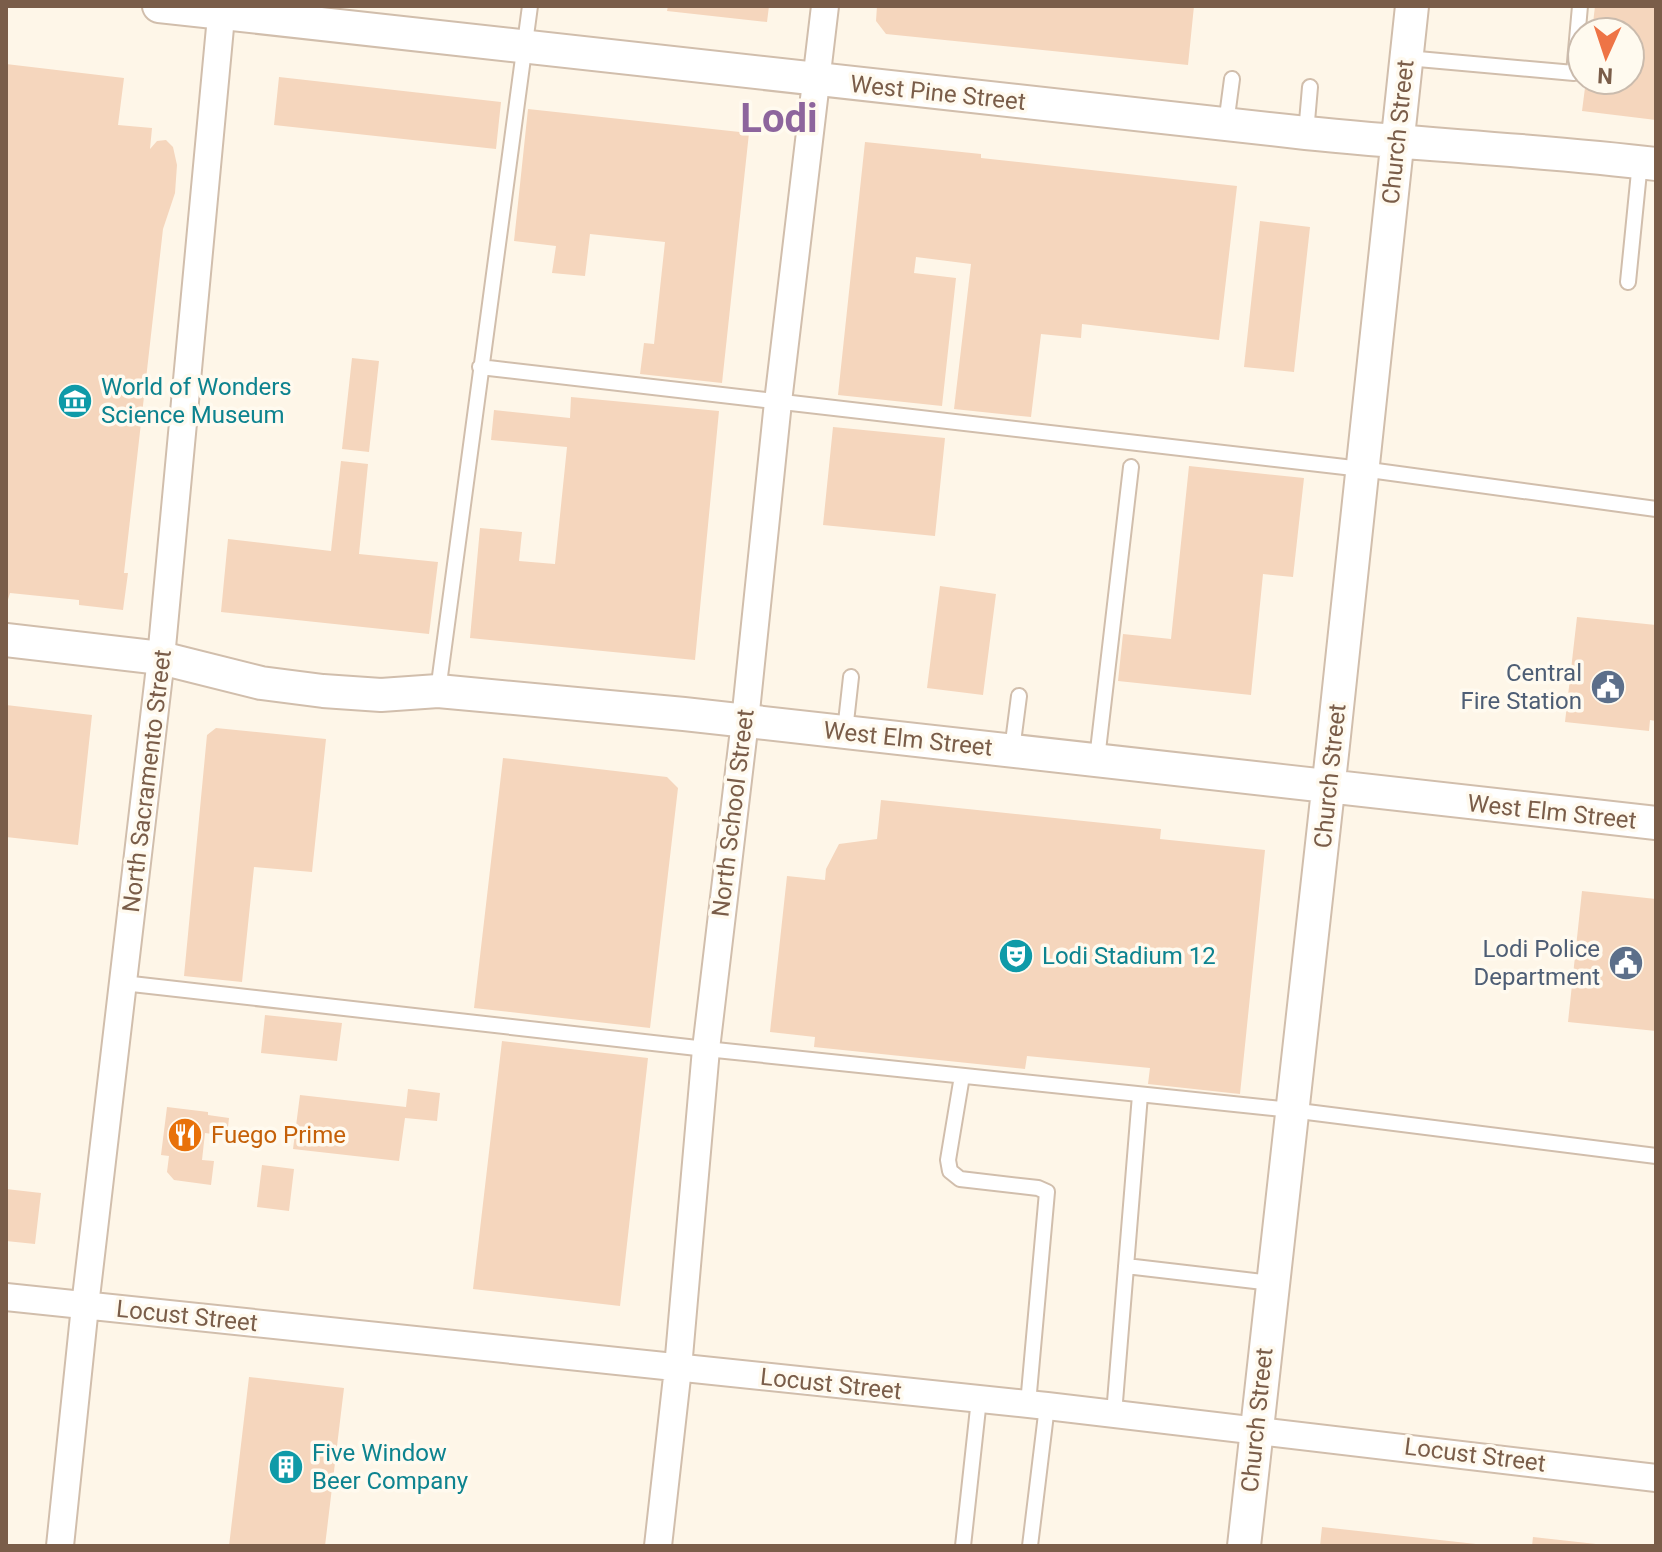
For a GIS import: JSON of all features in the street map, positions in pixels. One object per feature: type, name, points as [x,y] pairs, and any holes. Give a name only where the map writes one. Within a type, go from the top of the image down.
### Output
[{"type":"street","name":"West Pine Street","points":[[159,6],[221,10],[816,80],[1397,143],[1648,163]]},
{"type":"street","name":"North School Street","points":[[658,1546],[678,1368],[706,1049],[825,6]]},
{"type":"street","name":"Church Street","points":[[1244,1546],[1412,6]]},
{"type":"street","name":"North Sacramento Street","points":[[60,1546],[161,658],[221,10]]},
{"type":"street","name":"West Elm Street","points":[[6,640],[161,658],[261,683],[381,695],[438,691],[845,731],[1656,823]]},
{"type":"street","name":"Locust Street","points":[[6,1297],[1037,1405],[1656,1478]]},
{"type":"lane","points":[[438,691],[530,6]]},
{"type":"lane","points":[[1406,58],[1574,73],[1580,6]]},
{"type":"lane","points":[[1226,124],[1232,79]]},
{"type":"lane","points":[[1306,133],[1310,87]]},
{"type":"lane","points":[[1628,282],[1648,163]]},
{"type":"lane","points":[[480,367],[1362,469],[1656,509]]},
{"type":"lane","points":[[1097,759],[1131,467]]},
{"type":"lane","points":[[845,731],[851,677]]},
{"type":"lane","points":[[1012,750],[1019,696]]},
{"type":"lane","points":[[123,983],[706,1049],[1291,1110],[1656,1156]]},
{"type":"lane","points":[[962,1076],[948,1160],[950,1171],[960,1179],[1038,1188],[1047,1192],[1030,1546]]},
{"type":"lane","points":[[1114,1414],[1140,1095]]},
{"type":"lane","points":[[1126,1266],[1272,1283]]},
{"type":"lane","points":[[963,1546],[979,1399]]},
{"type":"building","points":[[668,6],[769,6],[767,22],[667,11]]},
{"type":"building","points":[[877,6],[1194,6],[1188,65],[886,34],[876,21]]},
{"type":"building","points":[[1595,6],[1656,6],[1656,120],[1582,111],[1584,96],[1646,96],[1646,16],[1594,16]]},
{"type":"building","name":"World of Wonders Science Museum","points":[[6,64],[124,78],[118,125],[152,128],[150,149],[157,141],[166,140],[173,147],[177,165],[175,193],[163,229],[124,573],[128,573],[123,610],[79,605],[79,600],[10,593],[6,606]]},
{"type":"building","points":[[279,77],[501,102],[496,149],[274,125]]},
{"type":"building","points":[[528,109],[749,133],[722,383],[640,374],[644,343],[654,344],[665,242],[590,234],[585,276],[552,273],[556,246],[514,241]]},
{"type":"building","points":[[865,142],[1237,186],[1219,340],[1082,324],[1081,338],[1041,334],[1031,417],[954,409],[971,264],[916,257],[914,273],[956,278],[942,406],[838,395]]},
{"type":"building","points":[[1260,221],[1310,227],[1294,372],[1244,367]]},
{"type":"building","points":[[352,358],[379,361],[369,452],[342,449]]},
{"type":"building","points":[[571,397],[719,411],[695,660],[470,638],[480,528],[522,532],[519,561],[555,564],[567,447],[491,440],[494,410],[570,418]]},
{"type":"building","points":[[833,427],[945,438],[935,536],[823,525]]},
{"type":"building","points":[[341,461],[368,464],[359,554],[438,562],[429,634],[221,612],[228,539],[331,551]]},
{"type":"building","points":[[1189,466],[1304,478],[1293,577],[1263,574],[1251,695],[1118,681],[1123,634],[1171,639]]},
{"type":"building","points":[[940,586],[996,594],[983,695],[927,688]]},
{"type":"building","points":[[1577,617],[1656,625],[1656,721],[1650,720],[1649,731],[1565,722]]},
{"type":"building","points":[[6,705],[92,715],[78,845],[6,837]]},
{"type":"building","points":[[216,728],[326,739],[312,872],[254,867],[242,982],[184,976],[207,735]]},
{"type":"building","points":[[503,758],[667,777],[678,788],[650,1028],[474,1008]]},
{"type":"building","name":"Lodi Stadium 12","points":[[881,800],[1161,829],[1160,839],[1265,850],[1240,1094],[1148,1084],[1150,1068],[1027,1056],[1025,1069],[814,1047],[815,1037],[770,1032],[787,876],[825,880],[826,869],[839,844],[877,839]]},
{"type":"building","points":[[1582,891],[1656,899],[1656,1031],[1568,1022]]},
{"type":"building","points":[[265,1015],[342,1023],[337,1061],[261,1053]]},
{"type":"building","points":[[502,1041],[648,1058],[620,1306],[473,1289]]},
{"type":"building","points":[[408,1089],[440,1093],[437,1121],[405,1118],[399,1161],[293,1149],[300,1095],[406,1107]]},
{"type":"building","points":[[167,1107],[229,1118],[227,1136],[205,1133],[202,1160],[214,1161],[211,1185],[174,1180],[167,1172],[169,1156],[161,1155]]},
{"type":"building","points":[[262,1165],[294,1169],[289,1211],[257,1207]]},
{"type":"building","points":[[6,1189],[41,1193],[35,1244],[6,1241]]},
{"type":"building","name":"Five Window Beer Company","points":[[249,1377],[344,1388],[325,1546],[229,1546]]},
{"type":"building","points":[[1322,1527],[1476,1544],[1476,1546],[1320,1546]]},
{"type":"building","points":[[1533,1537],[1596,1544],[1596,1546],[1532,1546]]},
{"type":"place","name":"World of Wonders Science Museum","points":[[75,401]]},
{"type":"place","name":"Central Fire Station","points":[[1608,687]]},
{"type":"place","name":"Lodi Stadium 12","points":[[1016,956]]},
{"type":"place","name":"Lodi Police Department","points":[[1626,963]]},
{"type":"place","name":"Fuego Prime","points":[[185,1135]]},
{"type":"place","name":"Five Window Beer Company","points":[[286,1467]]},
{"type":"district","name":"Lodi","points":[[779,118]]}]
